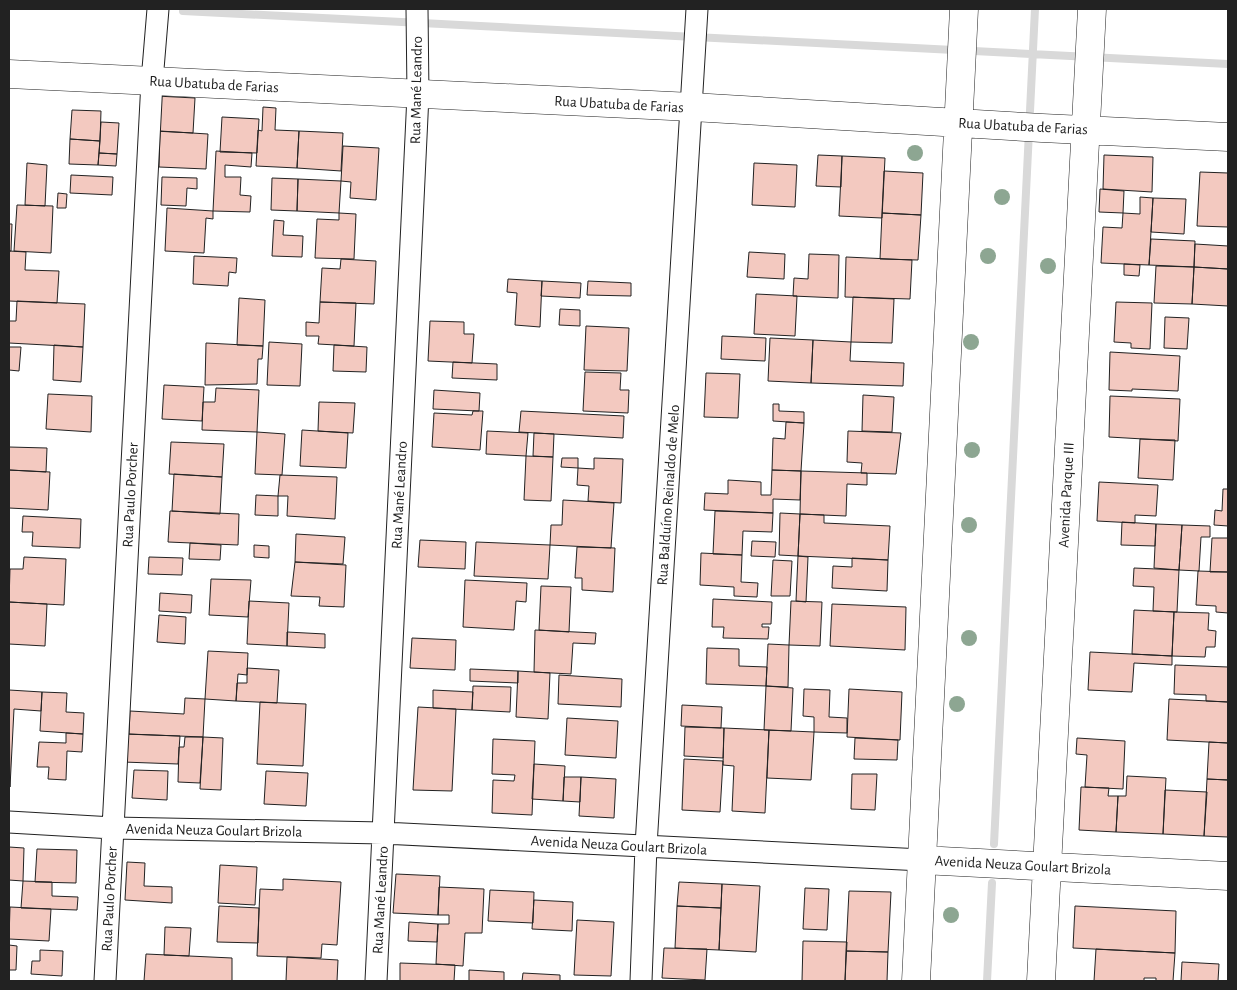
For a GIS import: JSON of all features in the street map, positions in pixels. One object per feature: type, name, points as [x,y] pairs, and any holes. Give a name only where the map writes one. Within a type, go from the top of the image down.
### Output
[{"type":"street","name":"Rua Paulo Porcher","points":[[105,981],[152,71],[158,9]]},
{"type":"street","name":"Rua Mané Leandro","points":[[376,981],[417,82],[417,9]]},
{"type":"street","name":"Rua Balduíno Reinaldo de Melo","points":[[641,981],[646,846],[697,10]]},
{"type":"street","points":[[916,981],[964,17]]},
{"type":"street","name":"Avenida Parque III","points":[[1041,981],[1091,21]]},
{"type":"street","name":"Rua Ubatuba de Farias","points":[[9,74],[152,71],[417,82],[692,107],[1228,137]]},
{"type":"street","name":"Avenida Neuza Goulart Brizola","points":[[9,822],[113,828],[383,833],[1228,876]]},
{"type":"building","points":[[156,96],[195,98],[193,133],[154,131]]},
{"type":"building","points":[[263,107],[276,108],[275,130],[299,131],[297,168],[256,166],[258,130],[262,131]]},
{"type":"building","points":[[72,110],[101,111],[100,141],[70,139]]},
{"type":"building","points":[[222,117],[259,119],[257,153],[220,152]]},
{"type":"building","points":[[101,122],[119,123],[117,154],[99,153]]},
{"type":"building","points":[[160,131],[208,134],[206,169],[159,167]]},
{"type":"building","points":[[299,131],[343,133],[341,171],[297,168]]},
{"type":"building","points":[[70,139],[100,141],[98,165],[69,164]]},
{"type":"building","points":[[343,146],[379,148],[376,200],[350,198],[351,182],[341,181]]},
{"type":"building","points":[[216,151],[252,153],[251,167],[225,165],[225,177],[241,177],[240,195],[251,196],[250,212],[213,211]]},
{"type":"building","points":[[99,153],[117,154],[116,166],[98,165]]},
{"type":"building","points":[[818,155],[842,156],[841,187],[816,186]]},
{"type":"building","points":[[1104,155],[1153,157],[1152,192],[1103,189]]},
{"type":"building","points":[[842,156],[885,158],[882,218],[839,216]]},
{"type":"building","points":[[27,163],[47,165],[45,206],[25,205]]},
{"type":"building","points":[[754,163],[797,165],[795,207],[752,205]]},
{"type":"building","points":[[884,171],[923,173],[921,215],[882,213]]},
{"type":"building","points":[[1200,172],[1228,173],[1228,227],[1197,226]]},
{"type":"building","points":[[71,175],[113,177],[112,195],[70,193]]},
{"type":"building","points":[[162,177],[197,178],[197,189],[187,188],[186,206],[161,205]]},
{"type":"building","points":[[272,178],[298,179],[297,211],[271,210]]},
{"type":"building","points":[[298,179],[341,181],[339,213],[297,211]]},
{"type":"building","points":[[1100,189],[1124,191],[1123,213],[1099,212]]},
{"type":"building","points":[[58,193],[67,194],[66,208],[57,208]]},
{"type":"building","points":[[1140,197],[1153,198],[1149,265],[1101,263],[1103,227],[1122,228],[1123,213],[1140,214]]},
{"type":"building","points":[[1153,198],[1186,199],[1184,234],[1151,232]]},
{"type":"building","points":[[17,205],[53,206],[51,253],[14,251]]},
{"type":"building","points":[[167,208],[213,211],[213,219],[206,218],[204,253],[165,251]]},
{"type":"building","points":[[339,213],[356,214],[354,259],[315,258],[317,219],[339,220]]},
{"type":"building","points":[[882,213],[921,215],[918,260],[880,259]]},
{"type":"building","points":[[274,220],[284,221],[283,235],[303,236],[302,257],[272,256]]},
{"type":"building","points":[[9,224],[12,224],[11,251],[9,251]]},
{"type":"building","points":[[1151,239],[1195,241],[1194,267],[1149,265]]},
{"type":"building","points":[[1195,244],[1228,246],[1228,269],[1194,267]]},
{"type":"building","points":[[9,251],[26,252],[25,270],[59,271],[57,303],[9,301]]},
{"type":"building","points":[[749,252],[785,254],[784,279],[747,277]]},
{"type":"building","points":[[809,254],[839,255],[838,298],[793,296],[794,278],[808,279]]},
{"type":"building","points":[[194,256],[237,258],[236,273],[229,272],[228,286],[193,284]]},
{"type":"building","points":[[846,257],[912,260],[910,299],[845,297]]},
{"type":"building","points":[[341,259],[376,261],[374,304],[320,302],[322,268],[340,269]]},
{"type":"building","points":[[1124,264],[1140,265],[1139,276],[1124,275]]},
{"type":"building","points":[[1156,266],[1194,267],[1192,304],[1154,303]]},
{"type":"building","points":[[1194,267],[1228,269],[1228,306],[1192,304]]},
{"type":"building","points":[[508,279],[542,281],[540,327],[515,325],[517,293],[507,292]]},
{"type":"building","points":[[542,281],[581,283],[580,298],[541,296]]},
{"type":"building","points":[[588,281],[631,283],[631,296],[587,295]]},
{"type":"building","points":[[756,294],[797,296],[795,336],[754,334]]},
{"type":"building","points":[[853,297],[894,299],[892,343],[851,342]]},
{"type":"building","points":[[239,298],[265,300],[263,346],[237,345]]},
{"type":"building","points":[[17,301],[85,304],[83,347],[9,343],[9,321],[16,321]]},
{"type":"building","points":[[320,302],[356,303],[354,346],[318,344],[319,336],[306,336],[306,322],[319,323]]},
{"type":"building","points":[[1116,302],[1152,303],[1150,349],[1131,348],[1131,343],[1114,342]]},
{"type":"building","points":[[560,309],[580,310],[580,326],[559,325]]},
{"type":"building","points":[[1165,317],[1189,318],[1187,349],[1164,348]]},
{"type":"building","points":[[430,321],[464,322],[464,334],[474,334],[472,363],[428,361]]},
{"type":"building","points":[[586,326],[629,328],[627,371],[584,370]]},
{"type":"building","points":[[722,336],[766,338],[765,361],[721,359]]},
{"type":"building","points":[[770,338],[813,340],[811,383],[768,381]]},
{"type":"building","points":[[813,340],[851,342],[850,361],[904,363],[903,386],[811,383]]},
{"type":"building","points":[[269,342],[302,344],[300,386],[267,385]]},
{"type":"building","points":[[206,343],[263,346],[262,359],[258,359],[257,384],[205,385]]},
{"type":"building","points":[[54,345],[83,347],[81,382],[53,380]]},
{"type":"building","points":[[334,345],[367,347],[366,372],[333,371]]},
{"type":"building","points":[[9,347],[21,347],[19,371],[9,370]]},
{"type":"building","points":[[1110,352],[1180,356],[1178,391],[1109,390]]},
{"type":"building","points":[[453,362],[497,364],[497,380],[452,378]]},
{"type":"building","points":[[585,372],[621,373],[620,390],[629,390],[628,413],[583,411]]},
{"type":"building","points":[[706,373],[740,374],[738,418],[704,417]]},
{"type":"building","points":[[164,385],[204,387],[202,421],[162,419]]},
{"type":"building","points":[[216,388],[259,390],[257,432],[202,430],[203,402],[215,402]]},
{"type":"building","points":[[434,390],[480,393],[479,411],[433,409]]},
{"type":"building","points":[[48,394],[92,396],[91,432],[46,429]]},
{"type":"building","points":[[863,395],[894,397],[892,432],[862,431]]},
{"type":"building","points":[[1110,396],[1180,399],[1178,441],[1109,437]]},
{"type":"building","points":[[319,402],[355,403],[353,433],[318,431]]},
{"type":"building","points":[[773,404],[779,404],[779,411],[804,412],[804,423],[773,421]]},
{"type":"building","points":[[473,411],[483,411],[480,450],[432,447],[434,413],[472,415]]},
{"type":"building","points":[[521,411],[624,416],[623,438],[519,432]]},
{"type":"building","points":[[786,422],[804,423],[801,471],[772,470],[773,438],[785,439]]},
{"type":"building","points":[[302,430],[348,433],[346,468],[300,466]]},
{"type":"building","points":[[487,431],[528,433],[526,456],[486,454]]},
{"type":"building","points":[[848,431],[901,433],[896,474],[861,473],[862,463],[847,462]]},
{"type":"building","points":[[257,432],[285,434],[282,475],[255,474]]},
{"type":"building","points":[[534,433],[554,434],[553,457],[533,456]]},
{"type":"building","points":[[1140,439],[1175,440],[1173,480],[1138,478]]},
{"type":"building","points":[[171,442],[224,444],[222,477],[169,474]]},
{"type":"building","points":[[9,447],[47,448],[46,472],[9,470]]},
{"type":"building","points":[[526,456],[553,457],[551,501],[524,500]]},
{"type":"building","points":[[562,458],[578,458],[578,468],[561,467]]},
{"type":"building","points":[[594,458],[623,459],[621,503],[588,501],[589,486],[577,485],[578,468],[594,469]]},
{"type":"building","points":[[9,470],[50,472],[48,510],[9,508]]},
{"type":"building","points":[[772,470],[801,471],[800,500],[773,499],[773,513],[704,510],[705,493],[728,494],[728,480],[761,482],[761,495],[771,495]]},
{"type":"building","points":[[801,471],[867,473],[867,485],[847,484],[846,516],[800,514]]},
{"type":"building","points":[[174,474],[222,477],[220,514],[172,511]]},
{"type":"building","points":[[280,475],[337,477],[335,519],[287,516],[288,496],[278,496]]},
{"type":"building","points":[[1099,482],[1158,485],[1156,516],[1135,515],[1135,523],[1097,521]]},
{"type":"building","points":[[1223,489],[1228,489],[1228,526],[1214,525],[1215,510],[1222,511]]},
{"type":"building","points":[[256,495],[278,496],[278,516],[255,515]]},
{"type":"building","points":[[563,500],[614,503],[611,548],[550,545],[551,525],[562,525]]},
{"type":"building","points":[[170,511],[239,514],[238,545],[168,542]]},
{"type":"building","points":[[715,511],[773,513],[772,532],[743,531],[742,555],[713,554]]},
{"type":"building","points":[[780,513],[800,514],[798,556],[779,555]]},
{"type":"building","points":[[800,514],[824,515],[824,523],[890,526],[888,560],[798,556]]},
{"type":"building","points":[[23,516],[81,519],[80,548],[32,546],[33,532],[22,532]]},
{"type":"building","points":[[1122,522],[1156,524],[1155,546],[1121,545]]},
{"type":"building","points":[[1156,524],[1182,525],[1179,570],[1154,568]]},
{"type":"building","points":[[1182,525],[1210,526],[1210,537],[1201,537],[1199,571],[1179,570]]},
{"type":"building","points":[[296,534],[345,537],[343,564],[295,562]]},
{"type":"building","points":[[1212,538],[1228,538],[1228,572],[1210,572]]},
{"type":"building","points":[[420,540],[466,542],[465,569],[418,567]]},
{"type":"building","points":[[752,541],[776,542],[775,557],[751,556]]},
{"type":"building","points":[[476,542],[550,545],[548,579],[474,576]]},
{"type":"building","points":[[190,543],[221,545],[220,560],[189,559]]},
{"type":"building","points":[[254,545],[269,546],[269,558],[254,557]]},
{"type":"building","points":[[577,547],[615,548],[613,592],[582,590],[582,578],[575,578]]},
{"type":"building","points":[[701,553],[742,555],[741,582],[758,583],[757,597],[734,596],[734,587],[700,585]]},
{"type":"building","points":[[798,556],[808,557],[806,602],[796,601]]},
{"type":"building","points":[[24,557],[66,559],[64,605],[9,602],[10,569],[23,569]]},
{"type":"building","points":[[149,557],[183,558],[182,575],[148,574]]},
{"type":"building","points":[[852,558],[888,560],[887,591],[832,588],[833,566],[852,567]]},
{"type":"building","points":[[773,560],[792,561],[790,596],[771,596]]},
{"type":"building","points":[[295,562],[346,565],[344,607],[319,606],[320,597],[291,596]]},
{"type":"building","points":[[1134,568],[1179,570],[1177,612],[1153,611],[1154,587],[1133,586]]},
{"type":"building","points":[[1198,571],[1228,572],[1228,613],[1216,612],[1216,606],[1196,605]]},
{"type":"building","points":[[211,579],[251,580],[248,617],[209,615]]},
{"type":"building","points":[[465,580],[527,583],[526,602],[516,601],[514,630],[463,627]]},
{"type":"building","points":[[541,586],[571,587],[569,632],[539,630]]},
{"type":"building","points":[[160,593],[192,595],[191,613],[159,611]]},
{"type":"building","points":[[713,599],[772,602],[771,624],[762,624],[762,627],[769,627],[768,639],[723,638],[724,627],[712,627]]},
{"type":"building","points":[[249,601],[289,603],[287,646],[247,644]]},
{"type":"building","points":[[791,601],[822,602],[820,646],[789,645]]},
{"type":"building","points":[[9,602],[47,604],[45,646],[9,644]]},
{"type":"building","points":[[832,604],[906,607],[905,650],[830,646]]},
{"type":"building","points":[[1134,610],[1174,612],[1172,656],[1132,654]]},
{"type":"building","points":[[1174,612],[1209,613],[1208,630],[1216,631],[1215,647],[1206,647],[1205,657],[1172,656]]},
{"type":"building","points":[[159,615],[186,617],[185,644],[157,642]]},
{"type":"building","points":[[535,630],[596,633],[595,644],[573,643],[571,674],[534,672]]},
{"type":"building","points":[[287,632],[325,634],[325,648],[287,646]]},
{"type":"building","points":[[412,638],[456,640],[455,670],[410,668]]},
{"type":"building","points":[[768,644],[789,645],[788,687],[766,686]]},
{"type":"building","points":[[707,648],[739,649],[739,666],[767,667],[766,686],[706,684]]},
{"type":"building","points":[[208,651],[248,653],[247,675],[238,674],[236,701],[205,699]]},
{"type":"building","points":[[1090,652],[1172,656],[1172,665],[1134,663],[1132,692],[1088,690]]},
{"type":"building","points":[[1175,665],[1228,667],[1228,702],[1206,701],[1206,695],[1174,694]]},
{"type":"building","points":[[247,668],[279,670],[277,703],[236,701],[237,683],[247,683]]},
{"type":"building","points":[[470,669],[518,671],[518,683],[470,681]]},
{"type":"building","points":[[518,671],[550,673],[548,719],[516,717]]},
{"type":"building","points":[[559,675],[622,679],[621,707],[558,704]]},
{"type":"building","points":[[473,686],[511,687],[510,712],[472,710]]},
{"type":"building","points":[[766,686],[793,688],[791,731],[764,730]]},
{"type":"building","points":[[804,689],[830,690],[829,717],[847,718],[847,733],[814,732],[814,717],[803,716]]},
{"type":"building","points":[[849,689],[902,692],[900,740],[847,737]]},
{"type":"building","points":[[9,690],[42,692],[41,711],[14,709],[10,787]]},
{"type":"building","points":[[433,690],[473,692],[472,710],[433,708]]},
{"type":"building","points":[[42,692],[67,693],[66,712],[84,713],[83,734],[40,731]]},
{"type":"building","points":[[185,698],[205,699],[203,737],[129,734],[130,711],[184,714]]},
{"type":"building","points":[[1169,699],[1228,702],[1228,743],[1167,740]]},
{"type":"building","points":[[260,702],[306,704],[303,766],[257,764]]},
{"type":"building","points":[[682,705],[722,707],[721,728],[681,726]]},
{"type":"building","points":[[418,707],[456,709],[452,791],[413,790]]},
{"type":"building","points":[[567,718],[618,721],[616,758],[565,755]]},
{"type":"building","points":[[685,727],[724,728],[723,758],[684,756]]},
{"type":"building","points":[[724,728],[769,730],[765,813],[732,811],[734,766],[723,765]]},
{"type":"building","points":[[769,730],[814,732],[811,780],[767,778]]},
{"type":"building","points":[[66,733],[83,734],[82,752],[67,751],[66,780],[48,779],[49,767],[37,767],[39,742],[66,743]]},
{"type":"building","points":[[124,734],[180,736],[178,764],[123,762]]},
{"type":"building","points":[[185,737],[203,737],[200,783],[178,782],[179,747],[184,747]]},
{"type":"building","points":[[203,737],[223,738],[221,790],[200,789]]},
{"type":"building","points":[[855,738],[898,740],[897,760],[854,759]]},
{"type":"building","points":[[1077,738],[1125,741],[1123,789],[1085,787],[1087,755],[1076,754]]},
{"type":"building","points":[[493,739],[535,741],[532,815],[492,813],[493,780],[514,781],[515,775],[492,774]]},
{"type":"building","points":[[1209,742],[1228,743],[1228,780],[1207,779]]},
{"type":"building","points":[[684,759],[723,761],[720,812],[682,810]]},
{"type":"building","points":[[534,764],[565,766],[563,801],[532,799]]},
{"type":"building","points":[[134,770],[168,771],[167,800],[132,798]]},
{"type":"building","points":[[266,771],[308,773],[306,806],[264,804]]},
{"type":"building","points":[[852,774],[877,774],[875,810],[851,809]]},
{"type":"building","points":[[1127,776],[1166,778],[1163,834],[1116,832],[1118,796],[1126,796]]},
{"type":"building","points":[[564,777],[581,777],[580,802],[563,801]]},
{"type":"building","points":[[581,777],[616,779],[614,818],[579,816]]},
{"type":"building","points":[[1207,779],[1228,780],[1228,837],[1204,836]]},
{"type":"building","points":[[1081,787],[1109,788],[1108,796],[1118,796],[1116,832],[1079,830]]},
{"type":"building","points":[[1165,790],[1207,792],[1204,836],[1163,834]]},
{"type":"building","points":[[9,847],[24,848],[23,881],[9,880]]},
{"type":"building","points":[[37,849],[77,850],[76,883],[35,882]]},
{"type":"building","points":[[127,862],[145,863],[144,886],[172,887],[172,903],[125,900]]},
{"type":"building","points":[[220,865],[257,867],[255,905],[218,903]]},
{"type":"building","points":[[396,874],[440,876],[438,915],[393,913]]},
{"type":"building","points":[[283,879],[341,882],[337,945],[322,944],[321,958],[257,956],[260,889],[283,890]]},
{"type":"building","points":[[23,881],[52,882],[52,896],[78,897],[77,910],[21,908]]},
{"type":"building","points":[[679,882],[722,884],[721,908],[677,906]]},
{"type":"building","points":[[722,884],[760,886],[756,952],[719,950]]},
{"type":"building","points":[[439,887],[484,889],[482,933],[465,933],[463,966],[436,964],[438,924],[449,924],[449,915],[438,915]]},
{"type":"building","points":[[805,888],[829,889],[827,930],[803,929]]},
{"type":"building","points":[[490,890],[534,892],[533,923],[488,921]]},
{"type":"building","points":[[849,891],[891,892],[888,952],[846,951]]},
{"type":"building","points":[[534,900],[573,902],[572,931],[532,929]]},
{"type":"building","points":[[219,906],[259,908],[258,943],[217,942]]},
{"type":"building","points":[[677,906],[721,908],[719,950],[675,948]]},
{"type":"building","points":[[1075,906],[1176,911],[1175,953],[1073,948]]},
{"type":"building","points":[[10,907],[51,909],[49,941],[9,939]]},
{"type":"building","points":[[577,920],[614,922],[611,976],[574,975]]},
{"type":"building","points":[[409,922],[438,924],[437,942],[408,941]]},
{"type":"building","points":[[165,927],[191,928],[189,956],[164,955]]},
{"type":"building","points":[[803,941],[847,942],[845,981],[802,981]]},
{"type":"building","points":[[9,945],[17,946],[16,970],[9,970]]},
{"type":"building","points":[[664,948],[707,949],[705,980],[662,978]]},
{"type":"building","points":[[1096,949],[1175,953],[1173,981],[1156,981],[1156,978],[1144,978],[1144,981],[1094,981]]},
{"type":"building","points":[[40,950],[63,951],[62,976],[31,974],[32,961],[40,961]]},
{"type":"building","points":[[846,951],[888,952],[887,981],[845,981]]},
{"type":"building","points":[[146,954],[232,958],[232,981],[144,981]]},
{"type":"building","points":[[287,957],[338,960],[337,981],[286,981]]},
{"type":"building","points":[[1182,962],[1219,964],[1218,981],[1181,981]]},
{"type":"building","points":[[400,963],[455,965],[454,981],[400,981]]},
{"type":"building","points":[[469,970],[504,972],[504,981],[469,981]]},
{"type":"building","points":[[523,973],[560,975],[560,981],[522,981]]},
{"type":"waterway","points":[[994,844],[1035,9]]},
{"type":"waterway","points":[[183,11],[1228,64]]},
{"type":"waterway","points":[[987,981],[992,883]]}]
